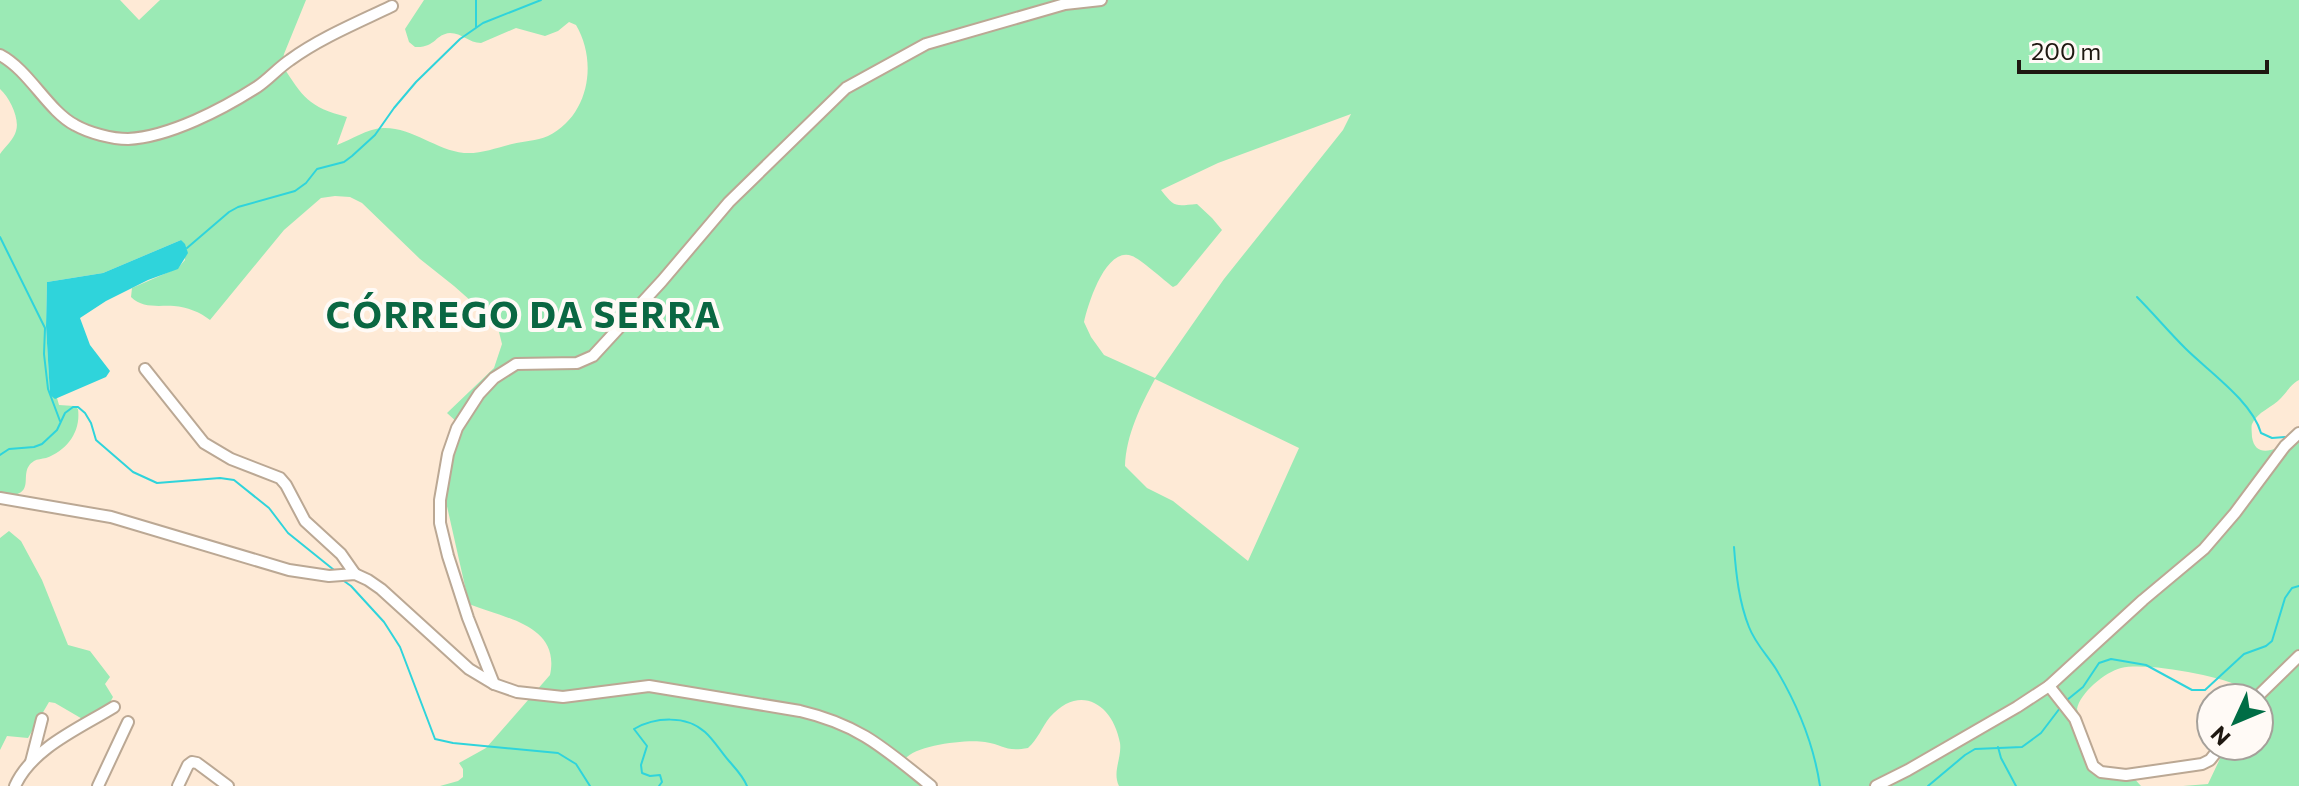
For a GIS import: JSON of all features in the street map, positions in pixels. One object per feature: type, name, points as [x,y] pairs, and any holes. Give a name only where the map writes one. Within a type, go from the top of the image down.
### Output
[{"type":"street","points":[[494,684],[468,618],[440,523],[440,500],[448,454],[457,428],[479,394],[494,378],[516,364],[577,363],[593,356],[729,202],[846,88],[926,44],[1065,4],[1101,0]]},
{"type":"street","points":[[0,55],[13,63],[76,126],[121,139],[140,138],[183,125],[216,110],[259,86],[291,59],[392,6]]},
{"type":"street","points":[[145,369],[204,443],[231,459],[280,478],[305,521],[341,554],[350,575]]},
{"type":"street","points":[[1876,786],[2049,686],[2204,549],[2285,446],[2299,433]]},
{"type":"street","points":[[0,498],[111,517],[310,574],[350,575],[381,589],[469,669],[494,684],[517,692],[563,697],[649,686],[800,711],[844,724],[869,737],[931,786]]},
{"type":"street","points":[[2272,682],[2299,656]]},
{"type":"street","points":[[2049,686],[2075,719],[2093,766],[2101,772],[2126,775],[2206,762]]},
{"type":"street","points":[[15,786],[31,762],[59,740],[114,707]]},
{"type":"street","points":[[31,762],[42,719]]},
{"type":"street","points":[[98,786],[128,722]]},
{"type":"street","points":[[178,786],[192,762],[228,786]]},
{"type":"green space","points":[[0,0],[120,0],[139,20],[160,0],[306,0],[282,65],[315,105],[347,117],[337,145],[365,132],[383,128],[404,131],[444,148],[471,153],[544,138],[562,127],[581,102],[586,87],[587,55],[583,40],[576,25],[569,22],[545,36],[516,28],[481,43],[450,33],[422,47],[415,47],[409,42],[405,29],[424,0],[2299,0],[2299,380],[2258,416],[2252,424],[2252,437],[2255,445],[2265,451],[2299,437],[2299,786],[2183,786],[2208,784],[2218,762],[2275,762],[2275,682],[2230,682],[2184,671],[2133,667],[2115,670],[2101,679],[2083,696],[2077,709],[2094,765],[2130,774],[2141,786],[1119,786],[1116,775],[1120,743],[1116,729],[1103,709],[1083,700],[1061,707],[1028,748],[1009,749],[985,742],[966,741],[942,744],[911,754],[905,759],[929,786],[440,786],[463,777],[459,763],[486,748],[550,675],[551,658],[547,644],[538,634],[512,619],[469,604],[444,493],[459,424],[447,413],[494,368],[502,344],[497,324],[420,259],[362,203],[350,197],[321,198],[284,230],[210,320],[188,309],[146,305],[131,297],[132,288],[178,268],[185,260],[181,240],[103,273],[47,282],[50,395],[57,398],[59,405],[78,409],[77,425],[66,445],[29,466],[24,489],[20,493],[0,496],[0,154],[17,126],[7,98],[0,89]],"holes":[[[1351,114],[1343,130],[1224,279],[1155,378],[1104,355],[1084,322],[1106,268],[1123,255],[1132,256],[1173,287],[1222,230],[1197,204],[1176,204],[1161,190],[1218,163]],[[1155,379],[1299,448],[1248,561],[1173,501],[1147,488],[1125,466],[1131,432]]]},
{"type":"green space","points":[[9,531],[21,541],[42,580],[68,645],[90,651],[110,677],[105,684],[113,697],[103,715],[91,724],[49,702],[28,738],[7,736],[0,750],[0,538]]},
{"type":"water","points":[[181,240],[188,253],[178,269],[106,301],[80,318],[90,345],[110,371],[106,377],[55,399],[50,395],[47,282],[103,273]]},
{"type":"waterway","points":[[476,0],[476,27]]},
{"type":"waterway","points":[[187,248],[238,207],[295,191],[317,169],[344,162],[375,135],[416,82],[460,39],[483,23],[541,0]]},
{"type":"waterway","points":[[0,237],[45,328],[48,389],[60,421]]},
{"type":"waterway","points":[[2137,297],[2185,348],[2239,398],[2249,409],[2261,433],[2272,438],[2285,437]]},
{"type":"waterway","name":"CÓRREGO DA SERRA","points":[[0,455],[9,449],[42,444],[57,430],[65,413],[78,407],[91,423],[96,440],[133,472],[157,483],[220,478],[234,480],[269,508],[288,533],[334,570]]},
{"type":"waterway","points":[[1734,547],[1738,588],[1746,617],[1754,638],[1776,669],[1798,711],[1814,756],[1820,786]]},
{"type":"waterway","name":"CÓRREGO DA SERRA","points":[[344,581],[384,622],[400,647],[435,739],[558,753],[576,764],[590,786]]},
{"type":"waterway","name":"CÓRREGO DA SERRA","points":[[2067,700],[2083,687],[2099,663],[2111,659],[2146,665],[2192,690],[2205,690],[2244,654],[2272,641],[2285,598],[2292,588],[2299,586]]},
{"type":"waterway","name":"CÓRREGO DA SERRA","points":[[1928,786],[1975,749],[2022,747],[2041,733],[2060,708]]},
{"type":"waterway","name":"CÓRREGO DA SERRA","points":[[659,786],[662,782],[660,775],[642,773],[641,765],[647,746],[634,729],[661,720],[680,720],[705,732],[747,786]]},
{"type":"waterway","points":[[1998,747],[2016,786]]},
{"type":"district","name":"CÓRREGO DA SERRA","points":[[524,313]]}]
